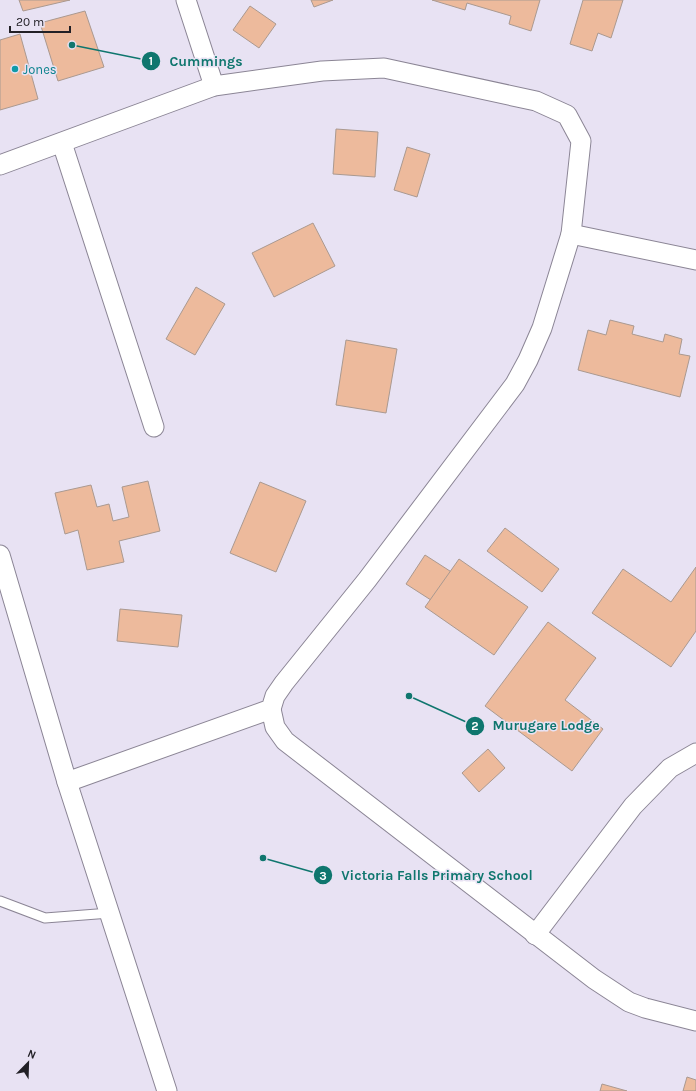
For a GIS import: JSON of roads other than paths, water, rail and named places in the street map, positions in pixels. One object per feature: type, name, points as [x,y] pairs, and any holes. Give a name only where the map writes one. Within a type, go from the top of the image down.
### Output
[{"type":"street","points":[[186,0],[214,86]]},
{"type":"street","points":[[0,165],[214,86],[322,71],[384,68],[536,101],[567,115],[581,141],[571,234],[542,328],[528,360],[515,384],[367,580],[284,683],[275,696],[271,708],[275,727],[285,742],[535,935],[629,1002],[645,1008],[696,1021]]},
{"type":"street","points":[[62,143],[154,426]]},
{"type":"street","points":[[571,234],[696,260]]},
{"type":"street","points":[[0,555],[68,782],[167,1091]]},
{"type":"street","points":[[68,782],[271,708]]},
{"type":"street","points":[[535,935],[633,806],[670,768],[696,753]]},
{"type":"lane","points":[[0,901],[45,918],[110,914]]},
{"type":"place","name":"Cummings","points":[[72,45]]},
{"type":"place","name":"Jones","points":[[15,69]]},
{"type":"place","name":"Murugare Lodge","points":[[409,696]]},
{"type":"place","name":"Victoria Falls Primary School","points":[[263,858]]}]
